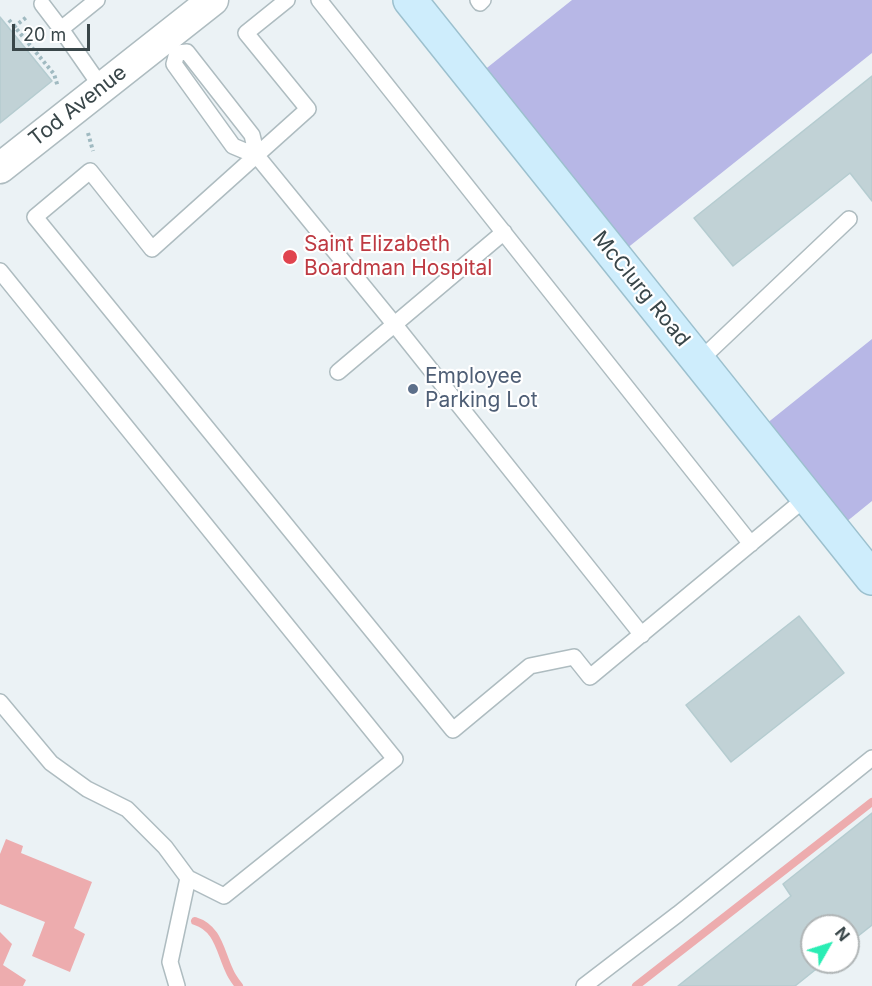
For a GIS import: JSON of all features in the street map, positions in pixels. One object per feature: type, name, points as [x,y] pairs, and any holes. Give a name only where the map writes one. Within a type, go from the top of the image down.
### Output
[{"type":"street","name":"Tod Avenue","points":[[0,168],[102,88],[171,45],[213,0]]},
{"type":"street","name":"McClurg Road","points":[[411,0],[872,578]]},
{"type":"lane","points":[[61,29],[98,0]]},
{"type":"lane","points":[[287,0],[246,33],[308,109],[152,249],[90,171],[35,217],[453,730],[530,666],[574,657],[590,677],[807,497]]},
{"type":"lane","points":[[319,0],[751,544]]},
{"type":"lane","points":[[478,0],[480,3],[483,0]]},
{"type":"lane","points":[[42,4],[102,88]]},
{"type":"lane","points":[[171,45],[174,64],[234,146],[257,156],[642,634]]},
{"type":"lane","points":[[699,361],[849,219]]},
{"type":"lane","points":[[338,372],[504,232]]},
{"type":"lane","points":[[0,271],[395,759],[224,896],[188,878],[165,847],[126,809],[87,789],[51,763],[0,702]]},
{"type":"lane","points":[[584,986],[688,907],[872,758]]},
{"type":"lane","points":[[177,986],[170,962],[188,878]]},
{"type":"path","points":[[9,21],[54,74]]},
{"type":"shaded area","points":[[572,0],[872,0],[872,53],[616,257],[473,79]]},
{"type":"shaded area","points":[[872,339],[872,501],[835,531],[756,432]]},
{"type":"shaded area","points":[[6,839],[23,846],[21,853],[92,882],[74,928],[85,934],[70,972],[32,956],[45,922],[0,904],[0,854]]},
{"type":"shaded area","points":[[0,932],[12,944],[3,965],[26,980],[23,986],[0,986]]},
{"type":"building","points":[[0,17],[52,81],[0,123]]},
{"type":"building","points":[[872,76],[872,201],[850,173],[733,266],[694,218]]},
{"type":"building","points":[[799,616],[844,673],[731,762],[686,705]]},
{"type":"building","points":[[872,813],[872,925],[860,934],[860,914],[800,914],[800,974],[810,974],[795,986],[678,986],[791,896],[783,884]]},
{"type":"waterway","points":[[636,986],[872,802]]},
{"type":"waterway","points":[[195,921],[209,929],[239,986]]},
{"type":"place","name":"Saint Elizabeth Boardman Hospital","points":[[290,257]]},
{"type":"place","name":"Employee Parking Lot","points":[[413,389]]}]
